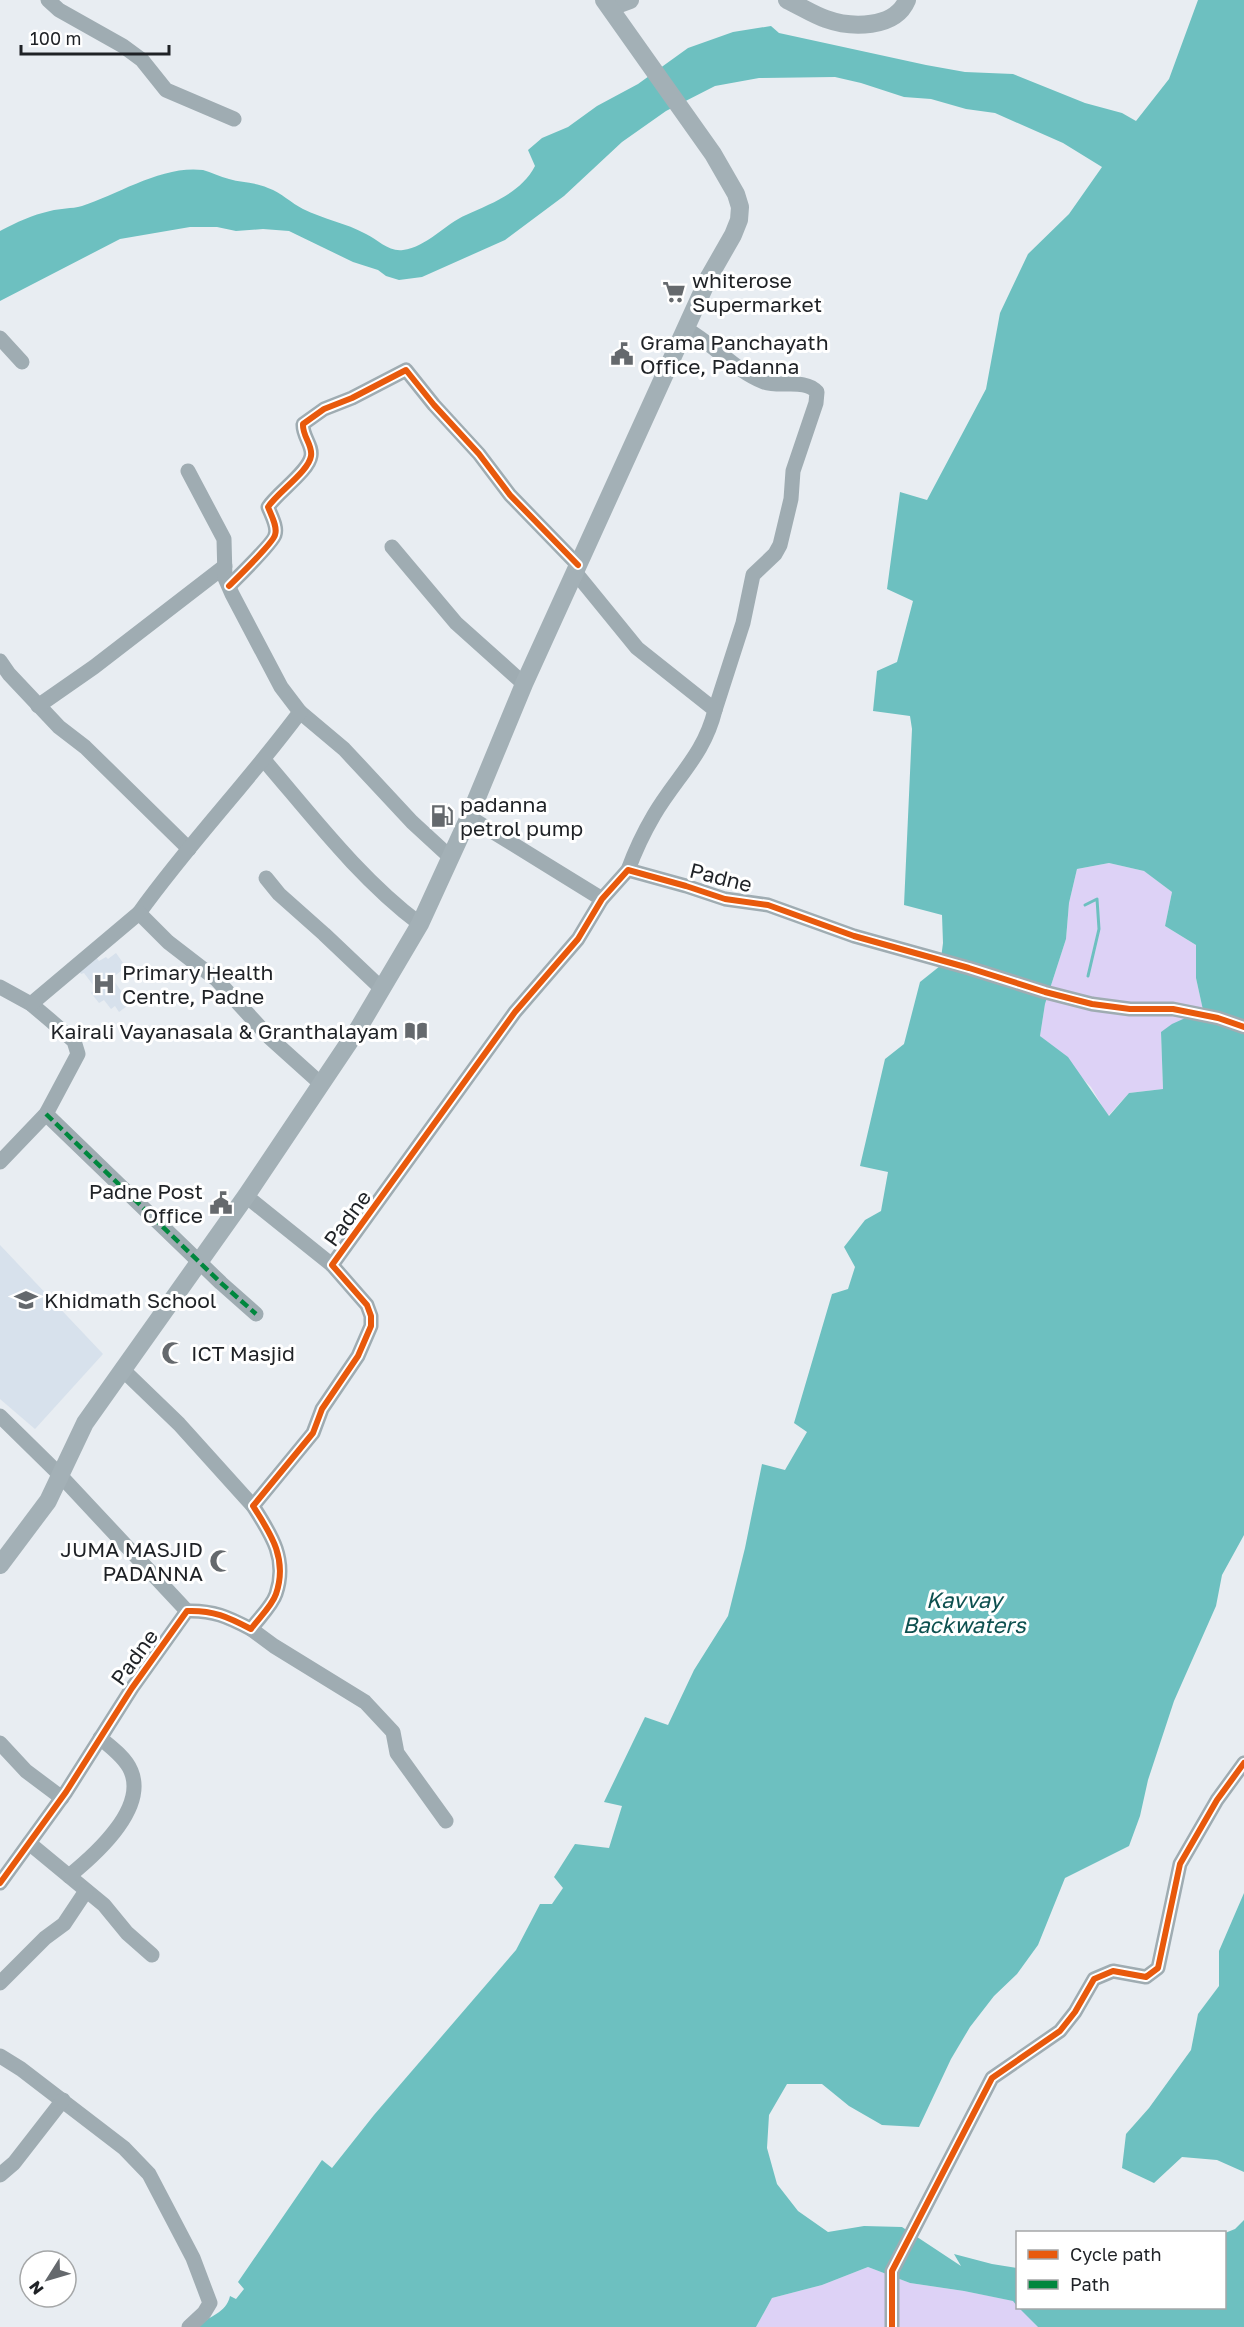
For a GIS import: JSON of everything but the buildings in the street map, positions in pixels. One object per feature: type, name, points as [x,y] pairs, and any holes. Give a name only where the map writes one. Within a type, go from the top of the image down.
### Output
[{"type":"main road","points":[[0,1565],[48,1501],[59,1473],[85,1423],[246,1196],[358,1029],[420,924],[470,817],[524,684],[576,569],[709,277],[729,243],[739,220],[740,207],[736,194],[713,154],[607,4],[630,0]]},
{"type":"main road","points":[[787,0],[826,19],[853,25],[884,21],[897,14],[907,0]]},
{"type":"street","points":[[48,0],[67,15],[123,46],[142,60],[166,90],[234,119]]},
{"type":"street","points":[[628,870],[654,814],[678,778],[695,758],[710,729],[743,623],[753,575],[775,554],[780,545],[791,499],[794,471],[816,403],[817,392],[814,388],[804,384],[776,386],[763,382],[723,357],[709,344],[686,329]]},
{"type":"street","points":[[0,338],[22,362]]},
{"type":"street","points":[[229,586],[269,545],[275,535],[275,527],[268,507],[305,468],[311,458],[303,424],[324,409],[352,398],[406,370],[434,405],[479,454],[510,495],[576,569],[637,648],[715,710]]},
{"type":"street","points":[[188,471],[224,539],[225,566],[229,586],[276,678],[300,712],[344,749],[419,830],[450,857]]},
{"type":"street","points":[[392,547],[456,623],[524,684]]},
{"type":"street","points":[[38,705],[94,667],[225,566]]},
{"type":"street","points":[[0,661],[59,727],[86,747],[189,849]]},
{"type":"street","points":[[31,1004],[139,913],[264,760],[300,712]]},
{"type":"street","points":[[264,760],[342,850],[395,906],[420,924]]},
{"type":"street","points":[[470,817],[602,899]]},
{"type":"street","name":"Padne","points":[[253,1506],[313,1433],[322,1409],[358,1356],[371,1326],[371,1316],[367,1305],[332,1265],[515,1012],[579,939],[602,899],[628,870],[725,899],[768,905],[898,950],[942,960],[1092,1004],[1130,1009],[1173,1009],[1218,1018],[1244,1027]]},
{"type":"street","points":[[266,878],[279,894],[382,989]]},
{"type":"street","points":[[139,913],[168,942],[216,980],[270,1038],[320,1083]]},
{"type":"street","points":[[0,987],[31,1004],[74,1041],[78,1054],[46,1113],[0,1162]]},
{"type":"street","points":[[46,1113],[199,1262],[256,1314]]},
{"type":"street","points":[[246,1196],[332,1265]]},
{"type":"street","points":[[122,1369],[179,1424],[253,1506],[275,1540],[280,1564],[276,1596],[251,1629]]},
{"type":"street","points":[[0,1416],[59,1473],[187,1611],[206,1611],[229,1617],[365,1702],[393,1732],[397,1753],[446,1821]]},
{"type":"street","name":"Padne","points":[[0,1883],[62,1798],[132,1688],[187,1611]]},
{"type":"street","points":[[69,1876],[105,1843],[131,1806],[134,1790],[131,1771],[122,1758],[99,1738]]},
{"type":"street","points":[[0,1743],[26,1771],[62,1798]]},
{"type":"street","points":[[892,2327],[892,2271],[992,2078],[1060,2031],[1075,2012],[1094,1978],[1113,1971],[1146,1977],[1158,1968],[1180,1864],[1217,1800],[1244,1763]]},
{"type":"street","points":[[29,1843],[104,1905],[127,1932],[152,1955]]},
{"type":"street","points":[[0,1983],[45,1938],[64,1924],[86,1891]]},
{"type":"street","points":[[0,2056],[63,2100],[124,2148],[149,2174],[193,2258],[210,2303],[204,2313],[189,2327]]},
{"type":"street","points":[[0,2175],[14,2163],[63,2100]]},
{"type":"shaded area","points":[[1109,863],[1144,871],[1172,892],[1165,926],[1196,945],[1196,978],[1203,1010],[1161,1032],[1163,1089],[1129,1093],[1108,1116],[1091,1087],[1040,1036],[1045,1004],[1066,939],[1069,903],[1077,869]]},
{"type":"shaded area","name":"Primary Health Centre, Padne","points":[[116,953],[126,967],[112,978],[126,998],[123,1001],[127,1006],[119,1012],[115,1006],[111,1009],[104,1000],[99,1003],[91,993],[96,989],[78,969],[95,956],[99,961],[106,957],[108,959]]},
{"type":"shaded area","name":"Khidmath School","points":[[0,1245],[103,1354],[35,1429],[0,1399]]},
{"type":"shaded area","points":[[868,2267],[910,2283],[1014,2301],[1016,2309],[1021,2309],[1038,2327],[756,2327],[772,2298],[822,2285]]},
{"type":"water","name":"Kavvay Backwaters","points":[[1198,0],[1244,0],[1244,1535],[1222,1575],[1216,1606],[1174,1701],[1129,1846],[1065,1878],[1038,1945],[1017,1974],[994,1996],[970,2027],[951,2059],[919,2127],[882,2125],[849,2106],[822,2084],[787,2084],[769,2115],[767,2148],[777,2184],[798,2211],[828,2232],[864,2226],[902,2227],[961,2266],[954,2254],[1016,2268],[1016,2305],[1013,2301],[910,2283],[868,2267],[822,2285],[772,2298],[756,2327],[198,2327],[221,2311],[230,2296],[236,2299],[244,2289],[238,2282],[322,2160],[332,2168],[374,2115],[516,1950],[540,1904],[552,1904],[563,1888],[554,1877],[575,1844],[609,1848],[622,1806],[604,1802],[645,1717],[668,1725],[694,1670],[728,1616],[762,1464],[785,1470],[807,1432],[794,1423],[832,1294],[848,1289],[855,1267],[844,1247],[865,1220],[881,1211],[888,1172],[860,1166],[885,1059],[904,1044],[920,982],[940,966],[943,943],[942,915],[904,905],[912,729],[910,716],[873,711],[877,671],[897,662],[913,601],[887,589],[900,492],[927,500],[986,389],[1000,313],[1028,254],[1069,214],[1102,167],[1063,143],[995,113],[966,109],[931,99],[904,97],[835,77],[759,78],[715,86],[666,111],[622,142],[564,196],[505,240],[422,277],[399,280],[386,276],[378,270],[353,262],[289,231],[263,229],[236,231],[217,227],[190,227],[120,239],[0,301],[0,231],[37,215],[82,206],[156,176],[172,172],[203,170],[273,190],[303,209],[358,230],[393,249],[412,248],[458,219],[514,190],[535,166],[528,150],[542,138],[568,127],[597,106],[638,84],[688,48],[733,32],[771,26],[779,33],[926,65],[965,72],[1013,74],[1085,103],[1122,113],[1136,121],[1169,79]],"holes":[[[1109,863],[1144,871],[1172,892],[1165,926],[1196,945],[1196,978],[1203,1010],[1172,1024],[1161,1032],[1163,1089],[1129,1093],[1109,1116],[1068,1057],[1040,1036],[1045,1004],[1066,939],[1069,903],[1077,869]]]},
{"type":"water","points":[[1244,1893],[1244,2172],[1217,2160],[1182,2157],[1154,2183],[1122,2168],[1126,2134],[1149,2108],[1191,2050],[1198,2014],[1219,1986],[1219,1951]]},
{"type":"water","points":[[1244,2220],[1244,2327],[1038,2327],[1020,2309],[1226,2309],[1226,2233],[1235,2229]]},
{"type":"waterway","points":[[1085,905],[1097,899],[1099,929],[1088,976]]},
{"type":"marked path","points":[[46,1114],[256,1314]]},
{"type":"cycle path","points":[[229,586],[273,539],[276,528],[268,507],[309,462],[311,452],[303,424],[324,409],[352,398],[406,370],[434,405],[479,454],[510,495],[578,565]]},
{"type":"cycle path","points":[[0,1883],[66,1792],[132,1688],[187,1611],[220,1615],[251,1629],[271,1603],[279,1581],[279,1558],[276,1547],[253,1506],[313,1433],[322,1409],[358,1356],[371,1326],[371,1316],[367,1305],[332,1265],[515,1012],[578,939],[602,899],[628,870],[725,899],[768,905],[854,936],[1092,1004],[1130,1009],[1173,1009],[1218,1018],[1244,1027]]},
{"type":"cycle path","points":[[892,2327],[892,2271],[992,2078],[1060,2031],[1075,2012],[1094,1979],[1113,1971],[1146,1977],[1158,1968],[1180,1864],[1217,1800],[1244,1763]]},
{"type":"place","name":"whiterose Supermarket","points":[[674,292]]},
{"type":"place","name":"Grama Panchayath Office, Padanna","points":[[622,354]]},
{"type":"place","name":"padanna petrol pump","points":[[442,816]]},
{"type":"place","name":"Primary Health Centre, Padne","points":[[104,984]]},
{"type":"place","name":"Kairali Vayanasala & Granthalayam","points":[[416,1031]]},
{"type":"place","name":"Padne Post Office","points":[[221,1203]]},
{"type":"place","name":"Khidmath School","points":[[26,1300]]},
{"type":"place","name":"ICT Masjid","points":[[173,1353]]},
{"type":"place","name":"JUMA MASJID PADANNA","points":[[221,1561]]}]
